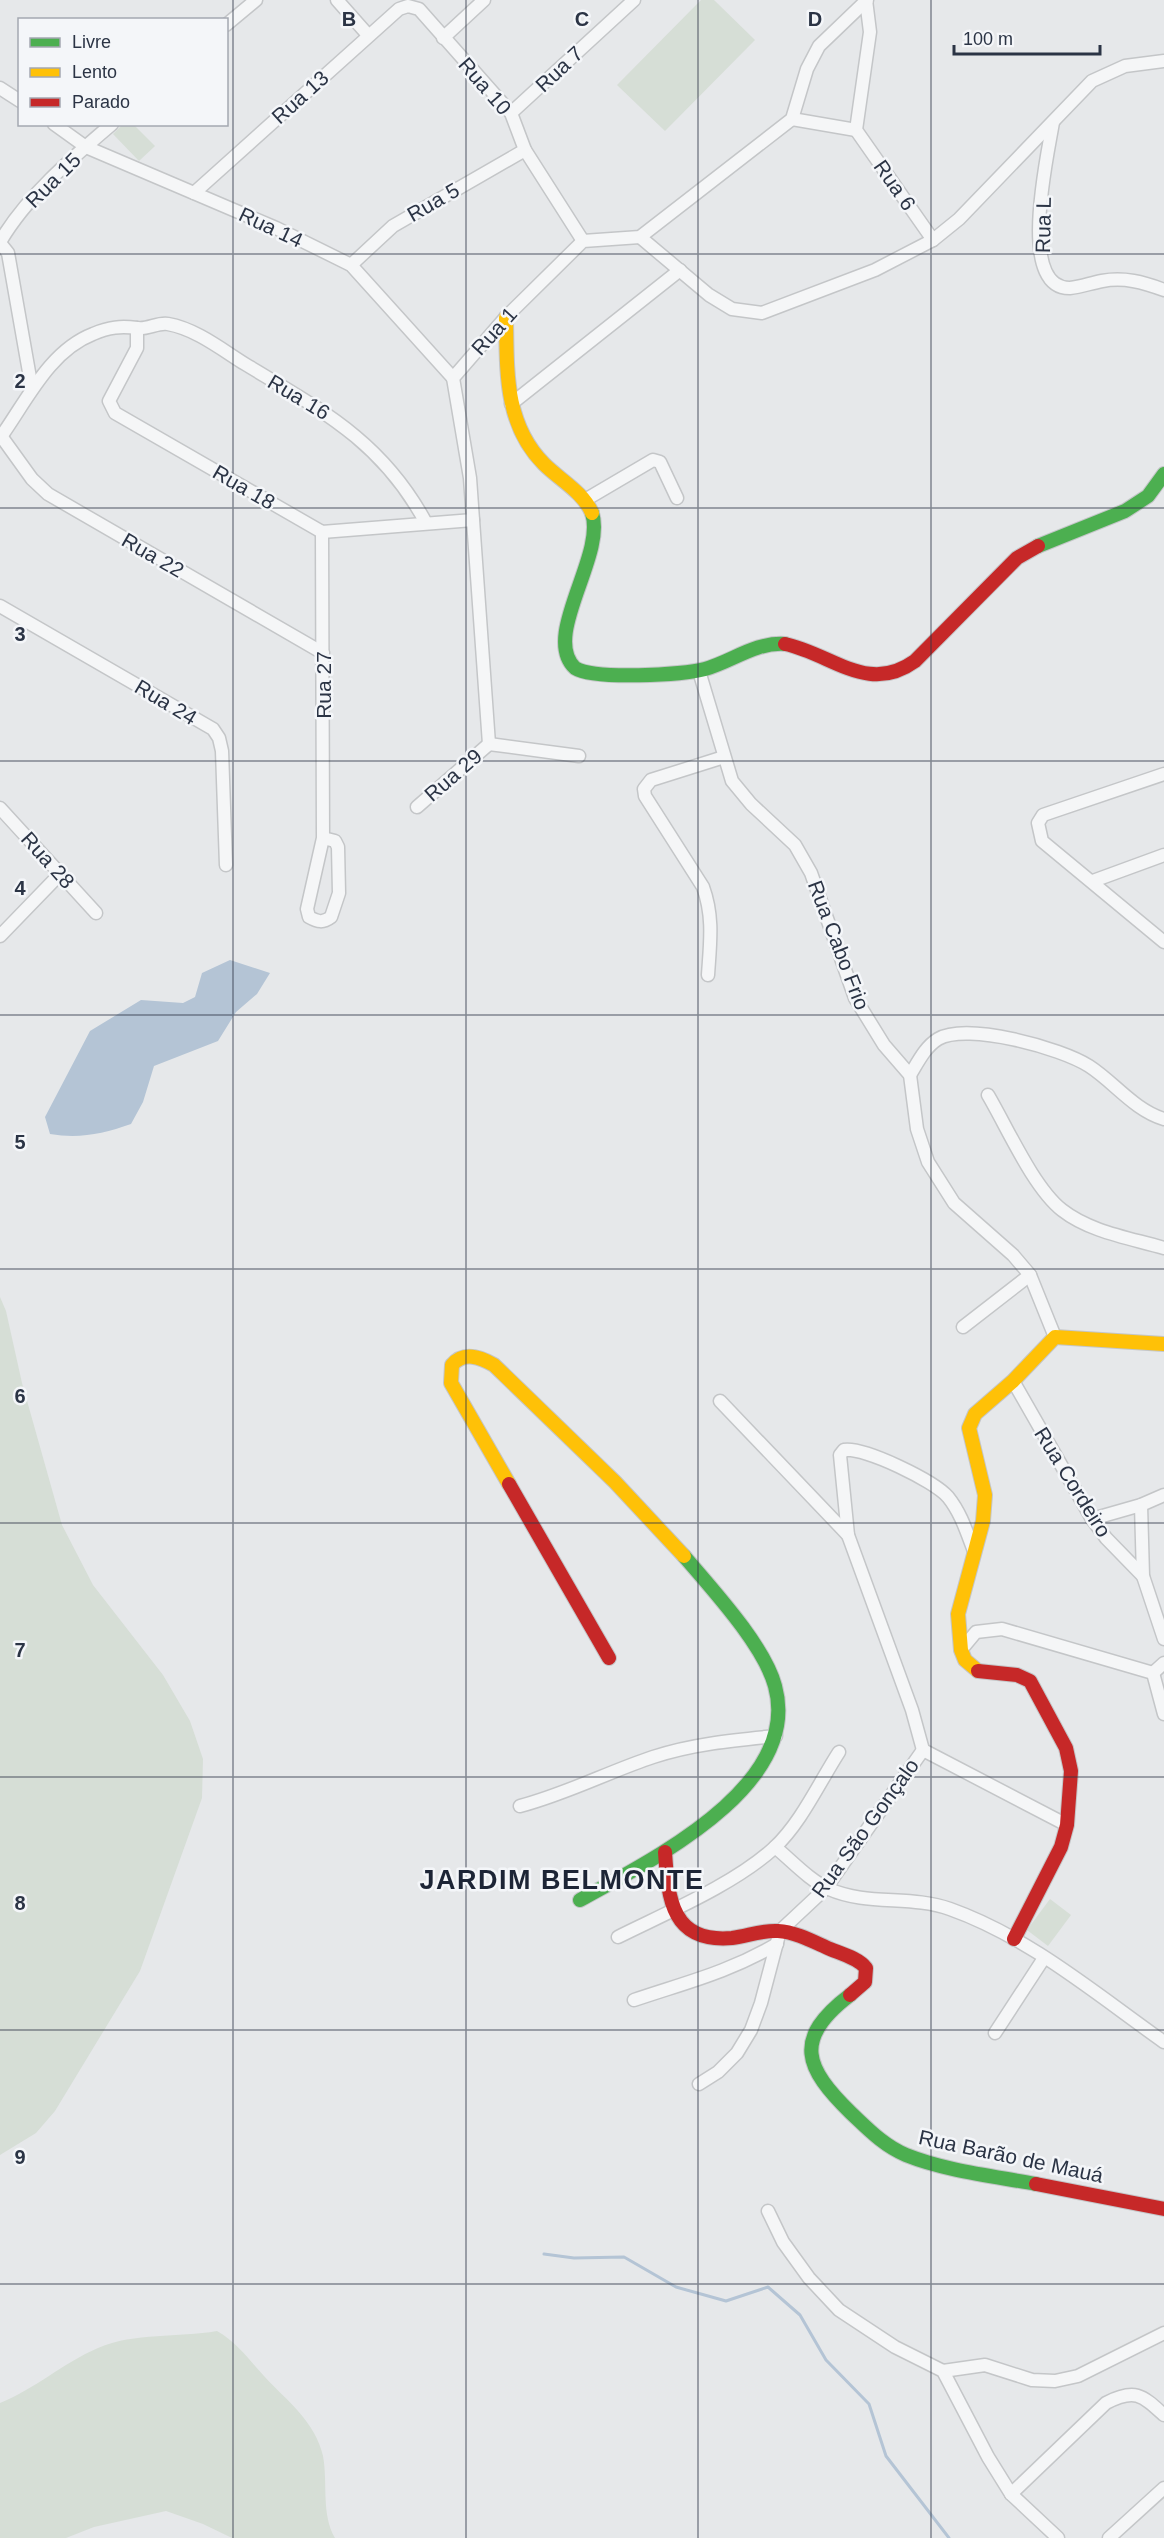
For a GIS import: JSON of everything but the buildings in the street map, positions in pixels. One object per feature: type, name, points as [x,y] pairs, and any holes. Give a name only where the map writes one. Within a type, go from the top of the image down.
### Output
[{"type":"street","points":[[228,23],[256,0]]},
{"type":"street","points":[[337,0],[368,35]]},
{"type":"street","points":[[443,38],[484,0]]},
{"type":"street","name":"Rua 7","points":[[511,113],[634,0]]},
{"type":"street","points":[[792,119],[856,130],[870,32],[866,0]]},
{"type":"street","points":[[583,241],[640,237],[792,119],[807,69],[819,46],[866,0]]},
{"type":"street","name":"Rua 13","points":[[194,193],[368,35],[399,9],[408,6]]},
{"type":"street","name":"Rua 10","points":[[408,6],[419,9],[511,113],[525,150],[583,241]]},
{"type":"street","points":[[640,237],[709,296],[732,309],[762,313],[875,270],[933,240],[959,219],[1092,81],[1125,66],[1164,61]]},
{"type":"street","points":[[0,88],[18,100]]},
{"type":"street","name":"Rua L","points":[[1053,122],[1039,229],[1039,251],[1048,277],[1057,285],[1069,288],[1116,278],[1131,279],[1164,290]]},
{"type":"street","name":"Rua 14","points":[[57,126],[86,147],[194,193],[351,265],[453,378]]},
{"type":"street","name":"Rua 15","points":[[0,242],[12,221],[110,126]]},
{"type":"street","name":"Rua 6","points":[[856,130],[933,240]]},
{"type":"street","name":"Rua 5","points":[[351,265],[393,225],[525,150]]},
{"type":"street","name":"Rua 1","points":[[453,378],[506,316],[583,241]]},
{"type":"street","points":[[0,242],[8,253],[32,389]]},
{"type":"street","points":[[511,404],[680,270]]},
{"type":"street","points":[[506,316],[511,404],[516,424],[526,443],[585,500],[592,509],[596,521],[595,536],[565,636],[564,649],[569,663],[580,672],[598,675],[699,671],[753,648],[773,643],[798,646],[857,671],[879,676],[897,673],[915,661],[1017,558],[1044,543],[1125,511],[1148,496],[1164,474]]},
{"type":"street","name":"Rua 16","points":[[1,437],[32,389],[73,345],[91,334],[124,326],[137,328],[166,323],[183,329],[337,419],[379,457],[412,497],[426,523]]},
{"type":"street","name":"Rua 18","points":[[137,328],[137,348],[109,401],[115,413],[322,532]]},
{"type":"street","points":[[453,378],[470,478],[489,744],[579,756]]},
{"type":"street","name":"Rua 22","points":[[1,437],[33,479],[48,494],[323,653]]},
{"type":"street","points":[[585,500],[653,460],[660,462],[677,498]]},
{"type":"street","points":[[322,532],[473,520]]},
{"type":"street","name":"Rua 27","points":[[322,532],[323,838],[307,909],[309,916],[316,922],[332,917],[339,893],[338,847],[335,841],[323,838]]},
{"type":"street","name":"Rua 24","points":[[0,606],[213,729],[219,738],[222,751],[225,865]]},
{"type":"street","name":"Rua Cabo Frio","points":[[699,671],[732,781],[751,804],[795,845],[811,873],[855,998],[884,1045],[910,1075]]},
{"type":"street","name":"Rua 29","points":[[417,807],[489,744]]},
{"type":"street","points":[[708,975],[712,922],[709,903],[703,887],[645,796],[644,789],[651,780],[724,757]]},
{"type":"street","points":[[1164,774],[1043,815],[1038,823],[1042,840],[1164,942]]},
{"type":"street","name":"Rua 28","points":[[0,808],[96,913]]},
{"type":"street","points":[[1093,881],[1164,855]]},
{"type":"street","points":[[0,936],[60,874]]},
{"type":"street","points":[[1055,1337],[1030,1275],[1013,1255],[954,1203],[928,1162],[916,1129],[910,1075],[927,1047],[939,1038],[957,1034],[1029,1042],[1086,1064],[1107,1078],[1131,1101],[1164,1119]]},
{"type":"street","points":[[988,1095],[1046,1194],[1063,1211],[1092,1227],[1164,1248]]},
{"type":"street","points":[[963,1327],[1030,1275]]},
{"type":"street","points":[[1055,1337],[1164,1344]]},
{"type":"street","points":[[1014,1939],[1061,1847],[1067,1825],[1071,1771],[1066,1748],[1038,1692],[1030,1681],[1017,1676],[979,1672],[964,1660],[961,1650],[958,1614],[983,1521],[985,1495],[969,1428],[975,1414],[1013,1381],[1055,1337]]},
{"type":"street","points":[[580,1899],[665,1852],[720,1813],[742,1793],[758,1772],[776,1736],[778,1714],[774,1682],[760,1654],[708,1584],[647,1515],[494,1365],[483,1357],[471,1355],[459,1358],[452,1363],[449,1372],[451,1383],[609,1658]]},
{"type":"street","name":"Rua Cordeiro","points":[[1013,1381],[1092,1519],[1106,1538],[1143,1576]]},
{"type":"street","points":[[720,1401],[848,1535]]},
{"type":"street","points":[[974,1551],[961,1518],[947,1496],[922,1479],[852,1449],[844,1450],[839,1461],[848,1535],[912,1710],[923,1750],[1067,1825]]},
{"type":"street","points":[[1092,1519],[1141,1505],[1164,1495]]},
{"type":"street","name":"Rua Cordeiro","points":[[1141,1505],[1143,1576],[1164,1639]]},
{"type":"street","points":[[961,1650],[976,1632],[1002,1629],[1153,1673]]},
{"type":"street","points":[[1153,1673],[1164,1663]]},
{"type":"street","points":[[1153,1673],[1164,1714]]},
{"type":"street","points":[[520,1806],[552,1798],[656,1756],[724,1741],[776,1736]]},
{"type":"street","name":"Rua São Gonçalo","points":[[634,2000],[710,1977],[751,1959],[779,1937],[826,1888],[923,1750]]},
{"type":"street","points":[[618,1937],[743,1870],[775,1847],[799,1815],[839,1752]]},
{"type":"street","points":[[775,1847],[826,1888],[843,1894],[899,1899],[950,1909],[1014,1939],[1164,2042]]},
{"type":"street","points":[[665,1852],[672,1910],[680,1924],[694,1934],[712,1937],[779,1937],[751,2030],[736,2053],[718,2072],[699,2084]]},
{"type":"street","name":"Rua Barão de Mauá","points":[[779,1937],[861,1962],[866,1968],[865,1982],[831,2008],[819,2023],[813,2039],[812,2056],[817,2073],[832,2092],[884,2143],[911,2158],[1164,2209]]},
{"type":"street","points":[[995,2032],[1044,1958]]},
{"type":"street","points":[[768,2211],[783,2242],[809,2278],[839,2310],[896,2347],[943,2371],[985,2365],[1032,2380],[1055,2381],[1078,2376],[1164,2332]]},
{"type":"street","points":[[943,2371],[988,2457],[1011,2494],[1058,2538]]},
{"type":"street","points":[[1011,2494],[1106,2403],[1121,2395],[1134,2394],[1145,2398],[1164,2415]]},
{"type":"street","points":[[1109,2538],[1164,2488]]},
{"type":"shaded area","points":[[701,0],[714,0],[755,40],[665,131],[617,85]]},
{"type":"shaded area","points":[[121,126],[135,126],[155,146],[139,161],[113,134]]},
{"type":"shaded area","points":[[0,1297],[6,1311],[22,1383],[62,1525],[93,1585],[163,1675],[190,1721],[203,1759],[202,1798],[140,1971],[55,2111],[36,2133],[0,2155]]},
{"type":"shaded area","points":[[1050,1899],[1071,1915],[1048,1946],[1027,1930]]},
{"type":"shaded area","points":[[217,2331],[242,2352],[299,2412],[314,2432],[323,2456],[326,2509],[335,2538],[232,2538],[203,2524],[166,2511],[94,2527],[66,2538],[0,2538],[0,2403],[25,2391],[85,2354],[112,2343],[142,2337]]},
{"type":"water","points":[[230,960],[270,973],[257,994],[236,1012],[218,1041],[154,1066],[143,1102],[131,1124],[91,1135],[50,1134],[45,1117],[90,1031],[141,1000],[183,1003],[195,997],[202,973]]},
{"type":"waterway","points":[[544,2254],[574,2258],[624,2257],[676,2287],[726,2301],[768,2287],[800,2315],[826,2360],[869,2404],[886,2456],[949,2538]]},
{"type":"traffic: fast","points":[[1038,546],[1125,511],[1148,496],[1164,474]]},
{"type":"traffic: fast","points":[[592,513],[594,531],[590,551],[569,616],[565,636],[567,654],[575,668],[585,672],[619,675],[678,673],[715,666],[764,646],[785,644]]},
{"type":"traffic: fast","points":[[580,1900],[644,1864],[714,1816],[744,1788],[766,1757],[777,1723],[775,1686],[760,1653],[736,1618],[684,1556]]},
{"type":"traffic: fast","points":[[850,1995],[819,2026],[813,2040],[812,2054],[815,2067],[835,2097],[883,2142],[906,2155],[953,2169],[1036,2184]]},
{"type":"traffic: slow","points":[[506,317],[510,395],[521,432],[544,464],[577,492],[592,513]]},
{"type":"traffic: slow","points":[[978,1671],[965,1660],[961,1650],[958,1614],[983,1521],[985,1495],[969,1428],[975,1414],[1013,1381],[1055,1337],[1164,1344]]},
{"type":"traffic: slow","points":[[509,1484],[451,1383],[452,1365],[462,1358],[478,1358],[494,1365],[615,1482],[684,1556]]},
{"type":"traffic: jam","points":[[785,644],[866,673],[881,674],[898,670],[915,661],[1017,558],[1038,546]]},
{"type":"traffic: jam","points":[[509,1484],[609,1658]]},
{"type":"traffic: jam","points":[[978,1671],[1017,1675],[1030,1681],[1066,1748],[1071,1771],[1067,1825],[1061,1847],[1014,1939]]},
{"type":"traffic: jam","points":[[665,1852],[672,1902],[685,1926],[712,1938],[732,1938],[772,1931],[791,1933],[805,1938],[854,1959],[866,1968],[865,1982],[850,1995]]},
{"type":"traffic: jam","points":[[1036,2184],[1164,2209]]},
{"type":"district","name":"JARDIM BELMONTE","points":[[562,1880]]}]
